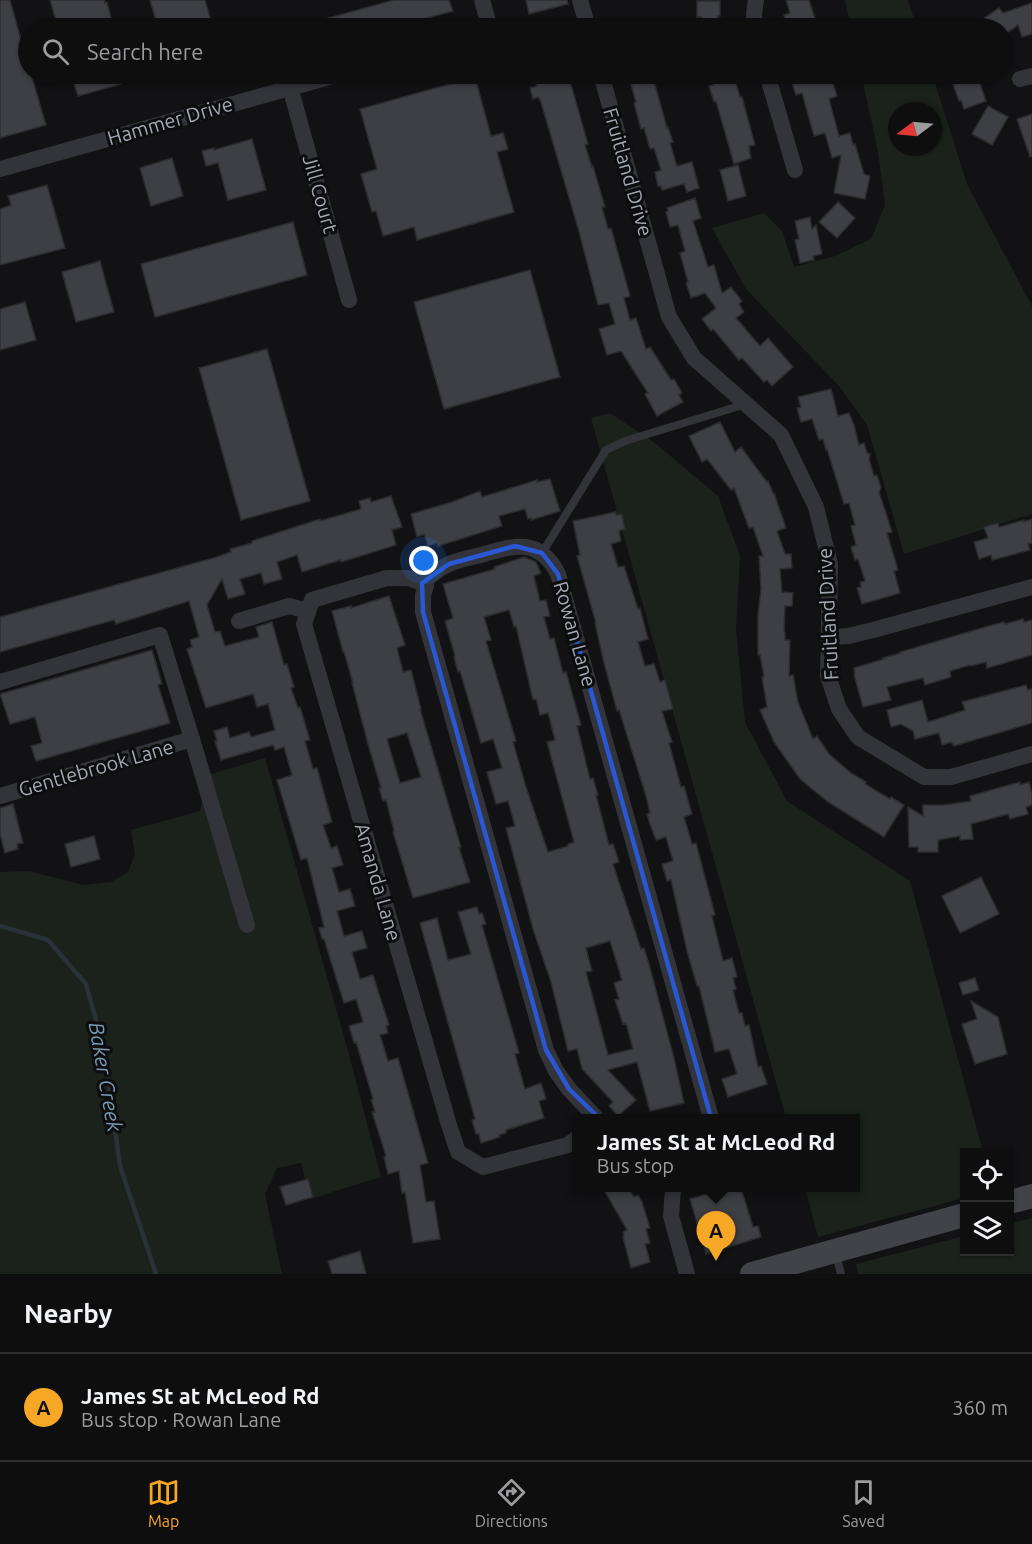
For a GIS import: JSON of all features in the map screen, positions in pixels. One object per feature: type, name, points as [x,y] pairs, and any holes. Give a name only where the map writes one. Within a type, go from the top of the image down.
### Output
[{"type":"main road","points":[[1014,1201],[1032,1196]]},
{"type":"main road","points":[[752,1274],[960,1216]]},
{"type":"street","points":[[482,0],[487,18]]},
{"type":"street","points":[[580,0],[585,18]]},
{"type":"street","points":[[754,18],[756,0]]},
{"type":"street","name":"Hammer Drive","points":[[0,169],[302,84]]},
{"type":"street","name":"Fruitland Drive","points":[[603,84],[669,317],[694,357],[781,435],[816,507],[830,564],[828,676],[839,709],[858,737],[924,777],[951,777],[1032,754]]},
{"type":"street","points":[[770,84],[795,170]]},
{"type":"street","name":"Jill Court","points":[[290,87],[349,300]]},
{"type":"street","points":[[422,583],[438,569],[449,564],[507,547],[529,547],[542,553]]},
{"type":"street","name":"Rowan Lane","points":[[542,553],[552,563],[558,574],[710,1114]]},
{"type":"street","points":[[239,621],[289,606],[308,611],[312,600],[387,578],[409,578],[426,586],[423,595],[423,612],[546,1050],[568,1089],[591,1114]]},
{"type":"street","points":[[829,637],[865,632],[1032,587]]},
{"type":"street","name":"Amanda Lane","points":[[308,611],[304,624],[458,1152],[483,1167],[568,1145],[572,1142]]},
{"type":"street","name":"Gentlebrook Lane","points":[[0,682],[160,635],[247,925]]},
{"type":"street","name":"Gentlebrook Lane","points":[[0,796],[192,739]]},
{"type":"street","points":[[673,1192],[671,1216],[687,1274]]},
{"type":"lane","points":[[542,553],[606,450],[625,441],[746,404]]},
{"type":"lane","points":[[835,1251],[841,1274]]},
{"type":"highlighted area","points":[[515,546],[542,553],[558,574],[715,1132],[708,1161],[673,1190],[569,1089],[546,1050],[423,612],[422,583],[449,564]]},
{"type":"shaded area","points":[[845,0],[908,0],[914,18],[849,18]]},
{"type":"shaded area","points":[[863,84],[935,84],[941,102],[888,102],[888,156],[942,156],[942,105],[967,184],[1032,306],[1032,514],[904,554],[867,425],[839,386],[746,289],[712,228],[764,213],[782,231],[794,267],[835,256],[871,239],[885,205],[878,151]]},
{"type":"shaded area","points":[[610,413],[655,443],[718,496],[740,556],[736,629],[745,722],[787,801],[910,881],[982,1148],[960,1148],[960,1199],[818,1237],[806,1192],[860,1192],[860,1114],[785,1114],[591,418]]},
{"type":"shaded area","points":[[265,758],[350,1058],[381,1177],[310,1199],[301,1163],[277,1168],[265,1194],[282,1274],[0,1274],[0,872],[29,871],[83,885],[111,882],[128,872],[135,854],[131,830],[200,811],[208,775]]},
{"type":"shaded area","points":[[1032,1218],[1032,1274],[858,1274],[856,1264],[960,1237],[960,1256],[1014,1256],[1014,1223]]},
{"type":"building","points":[[0,0],[10,0],[18,29],[18,84],[34,84],[46,125],[0,138]]},
{"type":"building","points":[[50,0],[104,0],[105,3],[107,2],[111,18],[55,18]]},
{"type":"building","points":[[150,0],[205,0],[210,18],[155,18]]},
{"type":"building","points":[[394,0],[449,0],[453,11],[427,18],[328,18]]},
{"type":"building","points":[[526,0],[567,0],[568,4],[529,14]]},
{"type":"building","points":[[786,0],[809,0],[815,18],[785,18],[784,15],[790,13]]},
{"type":"building","points":[[697,1],[720,1],[718,18],[697,17]]},
{"type":"building","points":[[1032,3],[1032,34],[1022,37],[1018,25],[1014,28],[1014,18],[984,18],[999,8],[1003,13]]},
{"type":"building","points":[[74,84],[121,84],[78,96]]},
{"type":"building","points":[[450,84],[477,84],[491,136],[503,133],[508,149],[497,152],[514,212],[417,240],[414,227],[383,236],[376,211],[372,212],[361,174],[377,169],[360,109]]},
{"type":"building","points":[[536,84],[571,84],[588,144],[585,145],[605,207],[602,207],[608,229],[611,228],[630,296],[624,298],[630,320],[636,318],[646,349],[650,347],[682,393],[679,395],[683,402],[657,416],[645,394],[648,393],[621,351],[607,355],[599,329],[615,324],[609,303],[598,305],[540,99],[538,97],[533,99],[530,88],[537,86]]},
{"type":"building","points":[[631,84],[655,84],[673,142],[670,143],[677,166],[692,162],[699,188],[687,192],[684,184],[662,190],[661,186],[658,186],[655,172],[661,170],[654,148],[650,149],[644,128],[641,129],[634,103],[636,102]]},
{"type":"building","points":[[736,84],[755,145],[749,146],[751,158],[734,164],[716,101],[714,102],[709,86]]},
{"type":"building","points":[[792,84],[833,84],[837,96],[829,99],[839,136],[850,133],[864,174],[870,176],[865,199],[834,193],[841,155],[832,158],[825,133],[814,136],[802,93],[796,95]]},
{"type":"building","points":[[953,84],[980,84],[986,101],[964,109],[961,100],[959,101]]},
{"type":"building","points":[[988,106],[1008,117],[992,145],[972,134]]},
{"type":"building","points":[[1032,114],[1032,156],[1030,157],[1017,119]]},
{"type":"building","points":[[252,139],[266,190],[228,200],[218,163],[206,166],[202,151],[214,148],[214,150]]},
{"type":"building","points":[[172,158],[183,196],[151,206],[140,168]]},
{"type":"building","points":[[738,165],[746,196],[728,201],[720,170]]},
{"type":"building","points":[[47,185],[65,248],[0,265],[0,209],[11,205],[8,196]]},
{"type":"building","points":[[695,198],[701,218],[693,221],[708,267],[714,265],[722,293],[731,287],[742,301],[739,304],[744,312],[736,318],[760,346],[768,338],[793,367],[772,386],[767,380],[764,382],[742,358],[739,360],[702,319],[716,308],[705,293],[691,298],[680,253],[685,251],[678,225],[670,227],[666,212],[667,208]]},
{"type":"building","points":[[838,202],[855,218],[837,238],[819,222]]},
{"type":"building","points":[[810,217],[812,229],[816,225],[822,254],[813,256],[814,260],[800,263],[795,240],[799,239],[795,221]]},
{"type":"building","points":[[293,222],[307,275],[155,317],[141,264]]},
{"type":"building","points":[[100,261],[114,312],[76,322],[62,272]]},
{"type":"building","points":[[530,270],[560,377],[444,409],[414,302]]},
{"type":"building","points":[[25,302],[36,340],[0,350],[0,309]]},
{"type":"building","points":[[267,349],[310,501],[241,520],[199,368]]},
{"type":"building","points":[[831,389],[838,416],[849,413],[859,445],[864,443],[867,453],[870,454],[869,459],[874,476],[877,475],[881,488],[879,492],[892,532],[887,533],[898,570],[894,571],[900,593],[862,604],[857,588],[861,587],[860,582],[865,581],[858,559],[855,560],[851,547],[856,545],[851,526],[855,525],[849,503],[844,504],[823,439],[819,440],[812,419],[801,422],[797,408],[801,407],[798,397]]},
{"type":"building","points":[[720,422],[735,452],[741,447],[768,481],[786,528],[777,531],[785,554],[791,554],[792,568],[780,569],[782,592],[793,593],[792,606],[785,606],[784,632],[785,640],[790,640],[789,676],[793,675],[798,702],[813,739],[817,736],[829,754],[851,773],[866,782],[865,784],[904,805],[884,837],[828,802],[800,779],[774,742],[760,710],[767,707],[762,677],[764,677],[760,655],[758,655],[758,614],[761,589],[759,556],[763,556],[753,527],[749,528],[734,488],[731,490],[707,459],[702,462],[689,436]]},
{"type":"building","points":[[550,479],[560,511],[531,520],[531,518],[528,519],[525,509],[499,516],[502,526],[438,546],[437,543],[428,546],[424,534],[417,537],[411,514],[480,491],[482,497],[537,480],[537,482]]},
{"type":"building","points":[[391,496],[402,527],[392,530],[396,545],[302,572],[297,555],[277,562],[282,579],[264,584],[261,573],[240,579],[245,594],[228,599],[222,579],[207,605],[215,632],[220,631],[225,646],[259,637],[256,627],[272,622],[284,665],[287,664],[294,687],[291,688],[298,708],[300,707],[310,740],[305,741],[313,769],[317,768],[332,822],[323,825],[331,848],[337,846],[343,865],[332,868],[339,892],[350,889],[355,906],[337,911],[344,936],[362,931],[367,948],[352,952],[360,979],[373,975],[389,1025],[386,1026],[388,1033],[380,1035],[388,1061],[398,1058],[428,1163],[420,1165],[426,1202],[434,1201],[440,1239],[413,1243],[405,1192],[402,1193],[399,1171],[388,1174],[384,1157],[386,1156],[372,1112],[375,1112],[371,1100],[373,1099],[349,1026],[363,1022],[356,999],[344,1003],[319,928],[324,927],[307,858],[301,860],[277,780],[292,775],[284,747],[275,750],[273,745],[221,760],[215,741],[217,741],[214,731],[227,727],[230,738],[249,732],[251,737],[275,730],[268,704],[257,707],[253,694],[206,708],[187,649],[192,647],[190,640],[199,637],[189,601],[116,624],[114,620],[0,652],[0,617],[217,557],[231,552],[230,549],[252,543],[252,541],[320,519],[320,521],[361,509],[359,501],[370,498],[371,502]]},
{"type":"building","points":[[616,512],[616,515],[622,514],[625,529],[619,531],[621,541],[611,544],[618,567],[624,566],[638,609],[640,608],[648,639],[638,642],[645,666],[654,664],[660,682],[665,680],[673,709],[662,711],[672,742],[669,743],[681,787],[684,786],[692,814],[684,817],[692,844],[696,843],[715,915],[712,916],[723,961],[732,958],[737,977],[733,978],[736,989],[733,990],[739,1013],[742,1013],[745,1026],[749,1025],[758,1067],[761,1066],[767,1084],[728,1097],[722,1079],[737,1074],[729,1049],[715,1052],[699,986],[697,986],[687,951],[671,880],[667,881],[662,864],[673,861],[666,837],[656,840],[650,824],[646,796],[619,710],[617,711],[577,556],[580,555],[573,521]]},
{"type":"building","points":[[1032,519],[1032,543],[1028,544],[1030,550],[992,560],[991,555],[979,559],[974,542],[988,538],[984,527],[998,523],[999,527]]},
{"type":"building","points":[[524,557],[536,562],[541,573],[534,576],[540,601],[546,600],[550,616],[544,617],[550,639],[554,638],[563,673],[566,672],[581,725],[577,726],[590,779],[593,778],[598,795],[596,795],[609,845],[613,844],[619,862],[613,864],[641,949],[644,948],[649,964],[684,1103],[650,1111],[637,1062],[608,1070],[636,1100],[620,1114],[616,1114],[609,1106],[613,1102],[582,1069],[577,1049],[568,1051],[551,982],[533,929],[506,828],[515,826],[508,801],[496,804],[487,772],[502,768],[493,739],[481,743],[460,671],[458,672],[445,621],[453,618],[443,584],[495,569],[494,567]],"holes":[[[509,610],[514,627],[516,626],[533,700],[536,699],[540,715],[548,713],[555,740],[547,742],[574,842],[548,852],[513,742],[516,741],[486,641],[491,640],[484,617]],[[610,941],[622,980],[614,983],[619,999],[615,1000],[623,1024],[626,1023],[633,1049],[608,1055],[586,972],[592,971],[586,948]]]},
{"type":"building","points":[[389,596],[405,645],[397,648],[403,672],[411,670],[470,882],[413,898],[386,800],[383,801],[379,788],[381,788],[332,611],[351,606],[351,608]],"holes":[[[407,733],[421,777],[400,783],[387,739]]]},
{"type":"building","points":[[1023,619],[1024,622],[1032,620],[1032,655],[987,668],[986,662],[970,665],[950,671],[951,677],[925,685],[923,678],[887,687],[891,700],[863,707],[854,668],[989,626]]},
{"type":"building","points":[[152,650],[162,684],[158,685],[170,723],[36,761],[31,746],[42,743],[35,717],[10,724],[0,694]]},
{"type":"building","points":[[1026,685],[1028,690],[1032,689],[1032,723],[954,746],[951,742],[942,745],[939,733],[915,739],[913,731],[901,724],[891,727],[887,710],[922,700],[928,722],[965,710],[962,702]]},
{"type":"building","points":[[1020,782],[1020,785],[1029,782],[1032,794],[1032,805],[1026,807],[1028,814],[1010,819],[1008,814],[971,824],[973,839],[960,840],[960,836],[938,840],[938,852],[918,852],[918,847],[909,847],[908,807],[923,816],[923,805],[971,801],[970,796]]},
{"type":"building","points":[[13,804],[23,843],[17,844],[18,849],[5,853],[0,834],[0,808]]},
{"type":"building","points":[[94,836],[100,859],[71,867],[65,844]]},
{"type":"building","points":[[981,877],[999,914],[960,933],[942,896]]},
{"type":"building","points":[[477,907],[486,924],[482,925],[519,1053],[515,1054],[525,1089],[541,1083],[546,1099],[539,1101],[544,1118],[506,1130],[506,1133],[499,1135],[500,1137],[481,1143],[472,1120],[475,1119],[420,923],[437,918],[448,960],[471,954],[458,912]]},
{"type":"building","points":[[975,978],[979,990],[963,995],[959,983]]},
{"type":"building","points":[[971,1001],[998,1017],[1007,1054],[975,1064],[962,1024],[977,1019]]},
{"type":"building","points":[[308,1179],[313,1197],[286,1205],[280,1187]]},
{"type":"building","points":[[605,1192],[631,1192],[634,1197],[638,1195],[650,1228],[646,1229],[650,1243],[645,1244],[650,1262],[631,1268],[623,1237],[623,1232],[627,1230]]},
{"type":"building","points":[[713,1192],[742,1192],[753,1227],[758,1226],[761,1237],[706,1254],[690,1199]]},
{"type":"building","points":[[360,1251],[366,1274],[332,1274],[328,1261]]},
{"type":"waterway","name":"Baker Creek","points":[[0,926],[48,940],[86,984],[104,1049],[120,1166],[156,1274]]},
{"type":"place","name":"James St at McLeod Rd","points":[[716,1261]]}]
